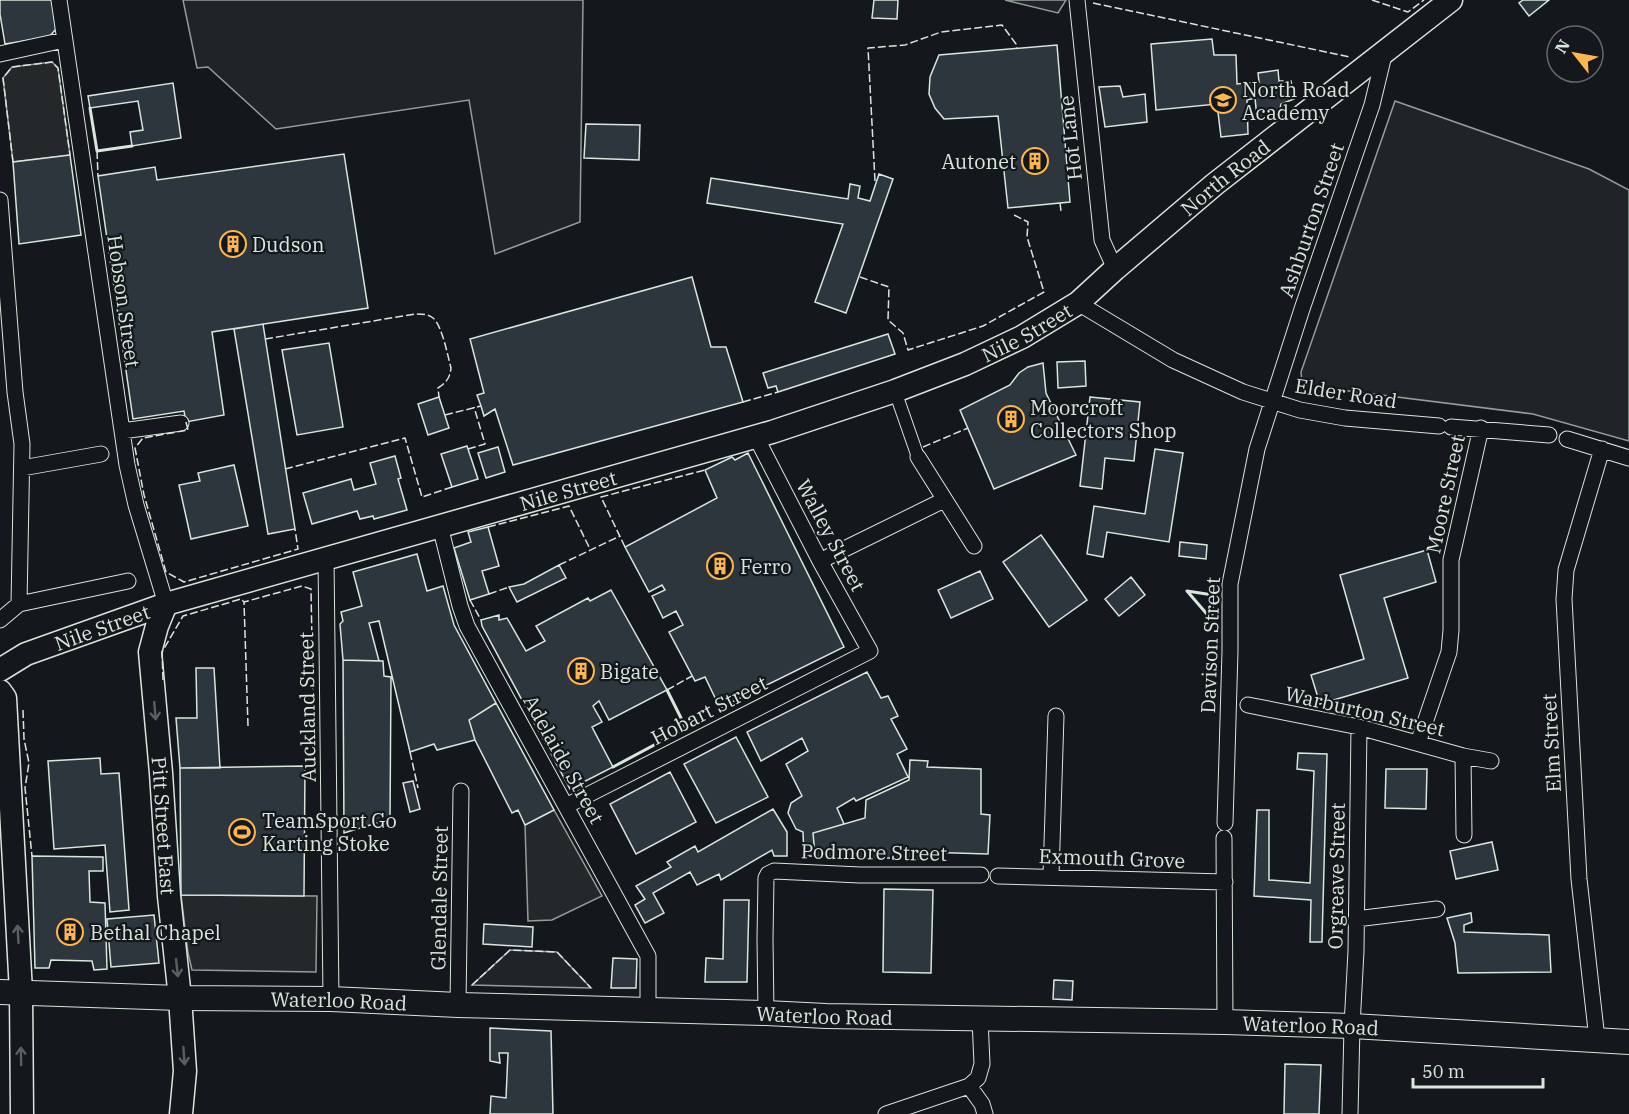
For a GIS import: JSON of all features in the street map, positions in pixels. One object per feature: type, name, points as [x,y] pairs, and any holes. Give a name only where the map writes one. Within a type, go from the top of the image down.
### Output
[{"type":"main road","name":"North Road","points":[[1115,269],[1215,184],[1451,0]]},
{"type":"main road","name":"Nile Street","points":[[0,670],[26,654],[166,604],[756,437],[895,391],[954,369],[1022,337],[1078,303],[1115,269]]},
{"type":"main road","name":"Pitt Street East","points":[[166,604],[150,652],[169,896],[180,998],[184,1071],[181,1114]]},
{"type":"main road","points":[[123,620],[142,636],[150,652]]},
{"type":"main road","points":[[0,691],[5,698],[11,992],[22,1114]]},
{"type":"main road","name":"Waterloo Road","points":[[11,992],[180,998],[331,999],[826,1016],[1225,1022],[1352,1026],[1629,1042]]},
{"type":"street","name":"Hobson Street","points":[[59,0],[127,465],[136,505],[166,604]]},
{"type":"street","name":"Hot Lane","points":[[1077,0],[1102,240],[1115,269]]},
{"type":"street","points":[[0,54],[64,40]]},
{"type":"street","name":"Ashburton Street","points":[[1272,401],[1372,105],[1385,51]]},
{"type":"street","points":[[0,200],[7,394],[22,444],[19,604]]},
{"type":"street","name":"Elder Road","points":[[1078,303],[1173,360],[1243,392],[1300,410],[1345,418],[1549,435],[1629,458]]},
{"type":"street","points":[[895,391],[918,457],[974,546]]},
{"type":"street","name":"Davison Street","points":[[1225,1022],[1225,831],[1230,584],[1257,449],[1272,401]]},
{"type":"street","points":[[122,431],[181,423]]},
{"type":"street","name":"Moore Street","points":[[1418,743],[1449,652],[1451,560],[1481,428]]},
{"type":"street","name":"Walley Street","points":[[756,437],[820,561],[870,651]]},
{"type":"street","name":"Elm Street","points":[[1598,1039],[1579,879],[1564,598],[1566,570],[1602,449]]},
{"type":"street","points":[[22,468],[101,454]]},
{"type":"street","points":[[820,561],[945,500]]},
{"type":"street","name":"Adelaide Street","points":[[440,526],[459,606],[467,626],[648,957],[648,1010]]},
{"type":"street","name":"Auckland Street","points":[[326,558],[331,999]]},
{"type":"street","points":[[0,620],[19,604],[128,581]]},
{"type":"street","name":"Hobart Street","points":[[566,806],[870,651]]},
{"type":"street","name":"Warburton Street","points":[[1228,703],[1359,727],[1463,756],[1491,761]]},
{"type":"street","points":[[1051,876],[1056,716]]},
{"type":"street","name":"Orgreave Street","points":[[1350,1114],[1356,951],[1359,727]]},
{"type":"street","points":[[1463,756],[1464,835]]},
{"type":"street","name":"Glendale Street","points":[[458,1005],[461,791]]},
{"type":"street","name":"Podmore Street","points":[[766,1013],[765,939],[766,878],[768,874],[774,872],[981,875]]},
{"type":"street","points":[[981,875],[998,876]]},
{"type":"street","name":"Exmouth Grove","points":[[998,876],[1225,882]]},
{"type":"street","points":[[1356,919],[1437,909]]},
{"type":"street","points":[[886,1114],[969,1086],[978,1078],[982,1064],[980,1018]]},
{"type":"street","points":[[969,1086],[982,1104],[985,1114]]},
{"type":"shaded area","points":[[183,0],[583,0],[580,222],[495,254],[469,100],[276,129],[208,67],[197,68]]},
{"type":"shaded area","points":[[1005,0],[1066,0],[1058,13]]},
{"type":"shaded area","points":[[52,62],[58,68],[70,155],[13,162],[3,78],[12,67]]},
{"type":"shaded area","points":[[1395,101],[1589,169],[1629,190],[1629,441],[1533,414],[1309,386],[1302,382],[1301,372]]},
{"type":"shaded area","points":[[554,810],[602,896],[552,920],[528,921],[525,825]]},
{"type":"shaded area","points":[[181,895],[317,896],[316,972],[192,970]]},
{"type":"shaded area","points":[[510,950],[557,952],[591,988],[472,985]]},
{"type":"building","points":[[0,0],[52,0],[56,29],[49,37],[5,44]]},
{"type":"building","points":[[874,0],[898,0],[897,19],[872,18]]},
{"type":"building","points":[[1523,0],[1549,0],[1529,16],[1519,3]]},
{"type":"building","points":[[1212,39],[1214,55],[1236,55],[1237,84],[1259,82],[1258,73],[1278,70],[1279,81],[1291,81],[1294,99],[1281,104],[1278,117],[1257,118],[1255,98],[1247,100],[1248,134],[1221,137],[1217,104],[1156,110],[1151,44]]},
{"type":"building","name":"Autonet","points":[[1057,45],[1070,202],[1008,208],[998,116],[944,119],[935,108],[929,94],[930,77],[939,55]]},
{"type":"building","points":[[173,83],[181,138],[132,146],[130,132],[143,130],[138,101],[90,108],[88,96]]},
{"type":"building","points":[[1120,86],[1123,97],[1145,94],[1147,122],[1105,127],[1099,87]]},
{"type":"building","points":[[586,124],[640,125],[639,160],[584,158]]},
{"type":"building","name":"Dudson","points":[[344,154],[368,308],[212,332],[224,415],[186,422],[184,411],[133,419],[98,176],[155,167],[157,180]]},
{"type":"building","points":[[70,155],[81,235],[19,244],[13,162]]},
{"type":"building","points":[[879,174],[893,179],[846,313],[815,302],[843,224],[707,203],[711,178],[848,199],[850,184],[860,186],[858,198],[870,201]]},
{"type":"building","points":[[692,277],[711,347],[726,347],[743,402],[513,465],[495,409],[484,416],[477,395],[484,393],[470,339]]},
{"type":"building","points":[[263,324],[295,529],[268,534],[234,329]]},
{"type":"building","points":[[888,334],[895,354],[778,392],[776,386],[768,388],[763,373]]},
{"type":"building","points":[[329,343],[343,427],[297,435],[282,350]]},
{"type":"building","points":[[1085,361],[1086,386],[1058,388],[1057,362]]},
{"type":"building","name":"Moorcroft Collectors Shop","points":[[1043,363],[1046,393],[1076,455],[994,489],[960,410],[1010,385],[1019,373],[1028,367]]},
{"type":"building","points":[[439,397],[449,428],[428,435],[418,404]]},
{"type":"building","points":[[1090,397],[1140,402],[1134,461],[1105,458],[1102,489],[1080,486]]},
{"type":"building","points":[[467,446],[478,479],[452,487],[441,454]]},
{"type":"building","points":[[498,447],[505,472],[486,478],[478,453]]},
{"type":"building","points":[[1155,449],[1183,453],[1169,542],[1107,532],[1103,557],[1087,554],[1094,506],[1145,514]]},
{"type":"building","name":"Ferro","points":[[748,453],[844,647],[720,708],[705,677],[695,681],[669,632],[683,625],[676,611],[663,618],[652,596],[665,590],[662,585],[649,592],[625,547],[717,498],[705,470],[732,457],[735,460]]},
{"type":"building","points":[[395,456],[401,478],[398,479],[407,510],[374,519],[373,516],[360,519],[357,511],[312,524],[303,493],[351,479],[354,490],[376,484],[370,463]]},
{"type":"building","points":[[234,465],[248,526],[191,539],[179,485],[200,481],[198,473]]},
{"type":"building","points":[[488,527],[499,566],[482,571],[489,594],[470,600],[454,548],[471,542],[468,532]]},
{"type":"building","points":[[1041,535],[1087,600],[1049,627],[1003,562]]},
{"type":"building","points":[[1180,542],[1207,545],[1206,559],[1179,556]]},
{"type":"building","points":[[1427,550],[1436,582],[1384,598],[1408,678],[1320,704],[1311,675],[1364,659],[1340,575]]},
{"type":"building","points":[[417,554],[427,591],[443,586],[454,625],[496,703],[469,720],[475,740],[437,750],[434,744],[410,752],[379,621],[369,623],[379,661],[343,660],[340,624],[343,621],[341,612],[362,606],[353,572]]},
{"type":"building","points":[[559,565],[566,578],[517,602],[509,587],[524,584]]},
{"type":"building","points":[[980,571],[993,599],[951,618],[938,590]]},
{"type":"building","points":[[1131,577],[1145,595],[1119,616],[1105,599]]},
{"type":"building","name":"Bigate","points":[[611,590],[667,690],[609,720],[599,701],[593,706],[602,722],[592,727],[613,767],[570,789],[482,626],[481,620],[499,615],[499,620],[507,618],[526,651],[545,641],[536,626],[588,598],[590,601]]},
{"type":"building","points":[[343,660],[383,661],[384,676],[391,677],[390,819],[344,833]]},
{"type":"building","points":[[196,668],[214,668],[220,768],[180,768],[176,718],[197,718]]},
{"type":"building","points":[[867,672],[881,698],[888,696],[898,716],[891,719],[907,749],[897,754],[908,777],[856,801],[854,798],[837,808],[844,824],[813,833],[815,856],[804,856],[803,832],[796,829],[788,813],[791,803],[802,796],[786,764],[808,751],[802,738],[761,761],[747,732]]},
{"type":"building","points":[[496,703],[554,810],[525,825],[518,810],[512,813],[475,740],[469,720]]},
{"type":"building","points":[[736,737],[768,797],[716,823],[684,764]]},
{"type":"building","points":[[1298,753],[1327,754],[1322,942],[1310,942],[1311,900],[1254,896],[1257,810],[1269,810],[1269,880],[1310,883],[1314,771],[1297,769]]},
{"type":"building","points":[[100,758],[101,774],[119,773],[129,910],[110,912],[105,845],[54,849],[48,761]]},
{"type":"building","points":[[910,760],[928,761],[927,767],[981,769],[981,814],[990,815],[988,854],[923,852],[924,859],[815,856],[813,833],[865,818],[866,800],[909,780]]},
{"type":"building","name":"TeamSport Go Karting Stoke","points":[[305,766],[304,896],[181,895],[180,768]]},
{"type":"building","points":[[1386,769],[1427,769],[1426,809],[1385,808]]},
{"type":"building","points":[[670,772],[696,822],[636,854],[610,804]]},
{"type":"building","points":[[413,781],[420,809],[410,812],[403,783]]},
{"type":"building","points":[[773,809],[787,832],[787,856],[774,856],[772,850],[721,880],[719,874],[697,885],[690,872],[653,893],[664,913],[645,923],[635,905],[645,899],[636,886],[671,867],[667,862],[695,846],[698,852]]},
{"type":"building","points":[[1492,842],[1498,870],[1456,879],[1450,851]]},
{"type":"building","name":"Bethal Chapel","points":[[32,856],[103,857],[103,871],[89,871],[90,902],[105,903],[107,969],[94,970],[92,961],[51,960],[49,968],[35,968]]},
{"type":"building","points":[[884,889],[933,890],[931,973],[883,972]]},
{"type":"building","points":[[724,900],[749,900],[747,982],[705,982],[706,958],[723,959]]},
{"type":"building","points":[[1471,913],[1472,922],[1464,925],[1464,932],[1549,935],[1551,972],[1458,973],[1455,943],[1447,918]]},
{"type":"building","points":[[154,915],[159,963],[111,967],[107,919]]},
{"type":"building","points":[[484,924],[533,927],[532,947],[483,944]]},
{"type":"building","points":[[613,958],[637,959],[636,988],[611,988]]},
{"type":"building","points":[[1054,980],[1073,981],[1072,1000],[1053,999]]},
{"type":"building","points":[[490,1028],[551,1031],[553,1114],[490,1114],[491,1096],[506,1098],[508,1053],[499,1053],[500,1063],[490,1061]]},
{"type":"building","points":[[1285,1064],[1321,1065],[1319,1114],[1284,1114]]},
{"type":"fence","points":[[1372,0],[1408,12],[1424,0]]},
{"type":"fence","points":[[1093,3],[1350,57]]},
{"type":"fence","points":[[875,181],[868,48],[905,45],[941,32],[1002,25],[1016,44],[1017,49]]},
{"type":"fence","points":[[13,162],[3,78],[12,67],[52,62],[58,68],[70,155]]},
{"type":"fence","points":[[97,151],[98,176]]},
{"type":"fence","points":[[1060,203],[1061,211]]},
{"type":"fence","points":[[860,277],[889,287],[888,320],[903,333],[908,350],[983,326],[1044,292],[1027,237],[1028,222],[1012,214]]},
{"type":"fence","points":[[265,339],[415,314],[429,316],[439,327],[451,368],[447,380],[438,388],[439,397]]},
{"type":"fence","points":[[743,402],[778,392]]},
{"type":"fence","points":[[445,415],[481,406]]},
{"type":"fence","points":[[468,449],[485,444],[474,407]]},
{"type":"fence","points":[[186,422],[188,430],[143,438],[135,448],[144,495],[166,572],[184,582],[298,549],[295,529]]},
{"type":"fence","points":[[923,447],[968,428]]},
{"type":"fence","points":[[285,469],[405,438],[422,497],[452,487]]},
{"type":"fence","points":[[625,547],[601,497],[705,470]]},
{"type":"fence","points":[[488,527],[569,506],[590,549]]},
{"type":"fence","points":[[559,565],[620,536]]},
{"type":"fence","points":[[248,726],[244,602],[302,586],[311,589],[314,753],[306,761],[305,766]]},
{"type":"fence","points":[[489,594],[509,587]]},
{"type":"fence","points":[[163,680],[162,652],[183,616],[241,599],[244,602]]},
{"type":"fence","points":[[470,600],[481,620]]},
{"type":"fence","points":[[667,690],[692,676]]},
{"type":"fence","points":[[23,710],[24,739],[29,763],[25,788],[32,856]]},
{"type":"fence","points":[[410,752],[418,788]]},
{"type":"fence","points":[[472,985],[510,950],[557,952],[591,988]]},
{"type":"wall","points":[[90,108],[97,151],[132,146]]},
{"type":"wall","points":[[1187,591],[1213,595],[1212,620],[1187,591]]},
{"type":"wall","points":[[613,767],[686,728],[667,690]]},
{"type":"place","name":"North Road Academy","points":[[1223,100]]},
{"type":"place","name":"Autonet","points":[[1035,161]]},
{"type":"place","name":"Dudson","points":[[233,244]]},
{"type":"place","name":"Moorcroft Collectors Shop","points":[[1011,419]]},
{"type":"place","name":"Ferro","points":[[720,566]]},
{"type":"place","name":"Bigate","points":[[581,671]]},
{"type":"place","name":"TeamSport Go Karting Stoke","points":[[242,832]]},
{"type":"place","name":"Bethal Chapel","points":[[70,932]]}]
